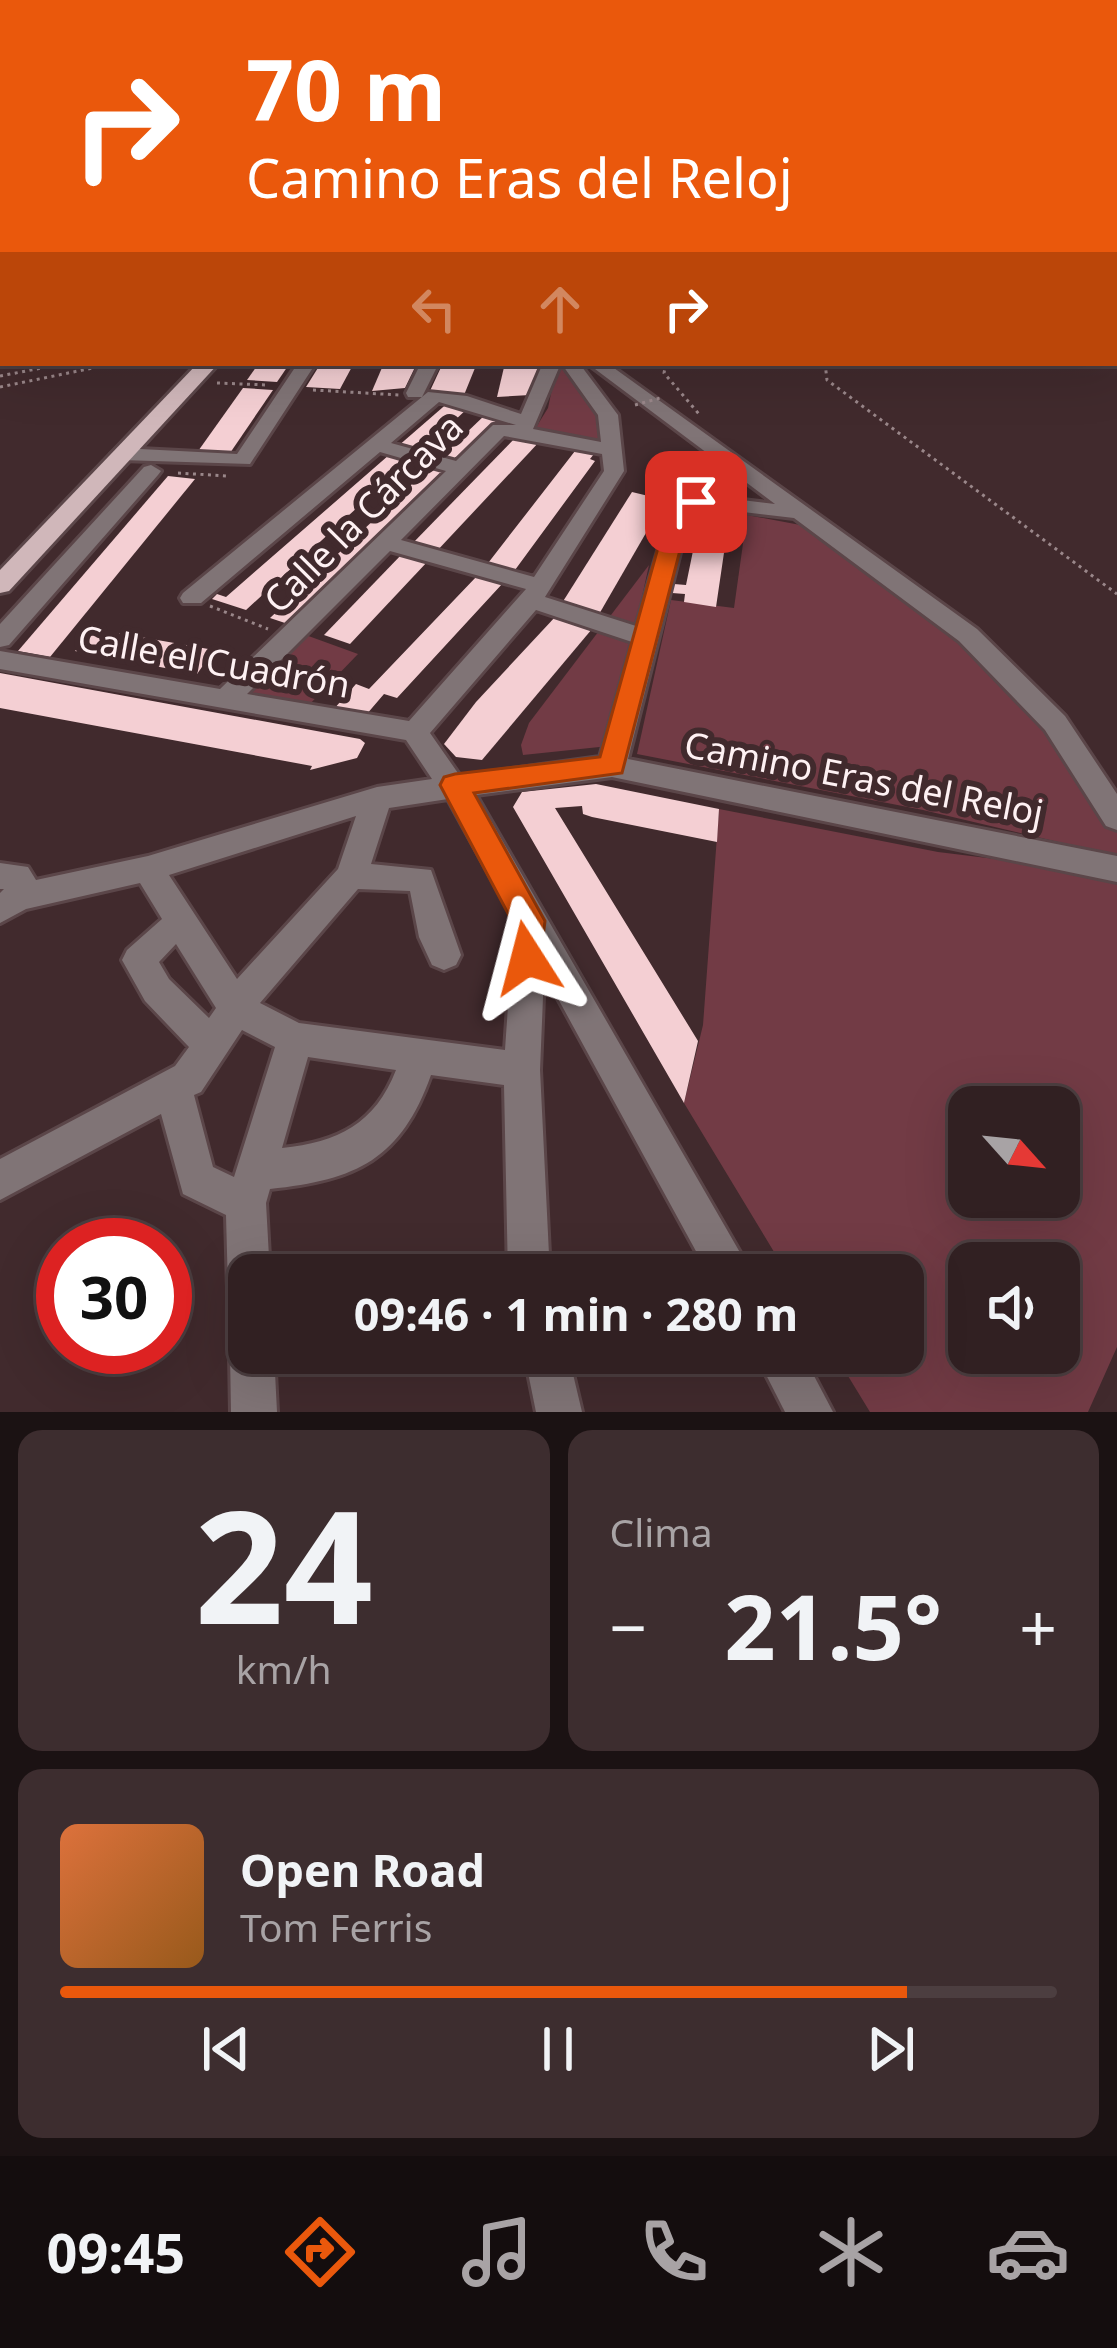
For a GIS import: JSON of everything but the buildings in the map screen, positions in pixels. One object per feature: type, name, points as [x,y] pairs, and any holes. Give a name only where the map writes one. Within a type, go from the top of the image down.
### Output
[{"type":"main road","points":[[0,585],[206,366]]},
{"type":"street","points":[[122,454],[243,460],[305,366]]},
{"type":"street","points":[[192,598],[376,445],[425,395],[430,366]]},
{"type":"street","points":[[517,428],[550,366]]},
{"type":"street","points":[[572,366],[608,415],[614,471],[535,592],[415,732],[453,785],[720,1254]]},
{"type":"street","points":[[600,366],[968,635],[1055,723],[1117,818]]},
{"type":"street","points":[[425,395],[467,402],[517,428],[611,449]]},
{"type":"street","name":"Calle la Cárcava","points":[[226,699],[459,467],[517,428]]},
{"type":"street","points":[[376,445],[459,467]]},
{"type":"street","points":[[0,638],[151,470]]},
{"type":"street","points":[[612,766],[680,508],[710,502],[798,514]]},
{"type":"street","points":[[384,542],[535,592],[645,638]]},
{"type":"street","name":"Calle el Cuadrón","points":[[0,660],[415,732]]},
{"type":"street","name":"Camino Eras del Reloj","points":[[10,890],[148,869],[376,798],[612,766],[1117,869]]},
{"type":"street","points":[[0,1180],[188,1079],[260,974],[351,876],[376,798]]},
{"type":"street","points":[[148,869],[236,1009],[296,1039],[522,1070]]},
{"type":"street","points":[[351,876],[420,879],[432,897],[434,941],[444,955]]},
{"type":"street","points":[[528,1254],[522,1070],[529,921]]},
{"type":"street","points":[[183,924],[164,934],[139,960],[157,990],[211,1045]]},
{"type":"street","points":[[249,1254],[250,1186],[296,1039]]},
{"type":"street","points":[[172,1087],[196,1180],[250,1186],[359,1148],[396,1113],[420,1055]]},
{"type":"street","points":[[253,1374],[254,1412]]},
{"type":"street","points":[[551,1374],[559,1412]]},
{"type":"street","points":[[789,1374],[810,1412]]},
{"type":"path","points":[[0,376],[52,366]]},
{"type":"path","points":[[0,387],[102,366]]},
{"type":"path","points":[[665,366],[664,373],[692,401],[716,454]]},
{"type":"path","points":[[825,366],[827,380],[1117,594]]},
{"type":"path","points":[[190,382],[425,395]]},
{"type":"path","points":[[635,405],[660,398]]},
{"type":"path","points":[[151,470],[224,478]]},
{"type":"path","points":[[192,598],[289,637]]},
{"type":"shaded area","points":[[557,366],[563,366],[605,421],[604,443],[535,429],[548,408]]},
{"type":"shaded area","points":[[747,515],[811,527],[967,637],[1052,724],[1117,827],[1117,856],[923,810],[637,754],[671,600],[734,608]]},
{"type":"shaded area","points":[[649,565],[609,746],[523,755],[521,745],[529,723]]},
{"type":"shaded area","points":[[303,634],[358,654],[306,708],[240,695]]},
{"type":"shaded area","points":[[719,809],[938,852],[1117,874],[1117,1347],[1088,1412],[870,1412],[847,1374],[924,1374],[924,1254],[775,1254],[684,1103],[703,1025]]},
{"type":"route","points":[[527,958],[529,921],[455,785],[612,766],[680,508],[696,502]]}]
